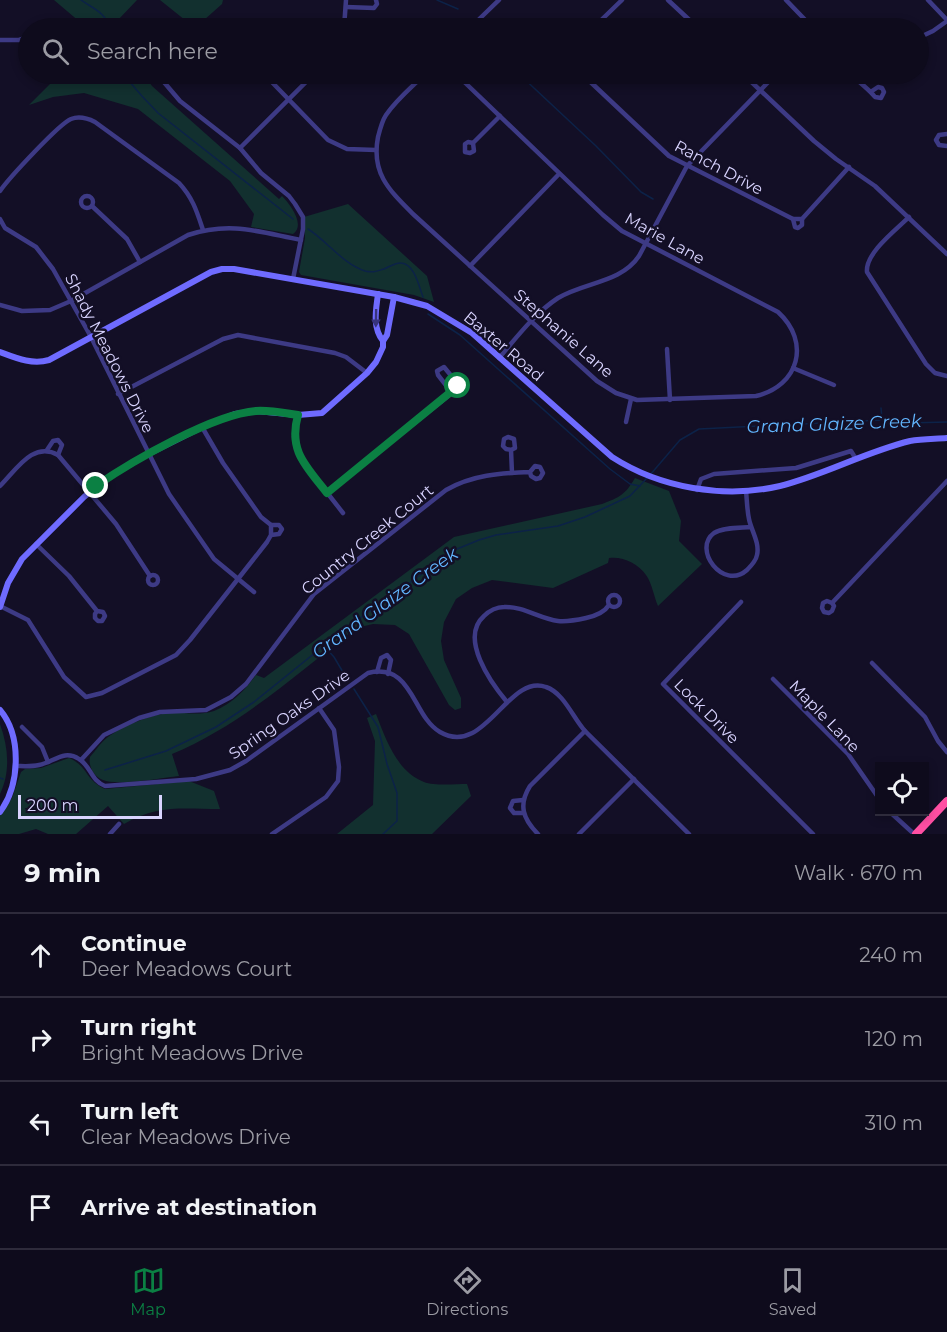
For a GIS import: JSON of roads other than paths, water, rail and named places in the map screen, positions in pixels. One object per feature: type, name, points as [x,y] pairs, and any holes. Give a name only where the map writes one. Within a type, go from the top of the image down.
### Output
[{"type":"highway","points":[[915,834],[947,801]]},
{"type":"main road","name":"Baxter Road","points":[[0,352],[22,360],[40,363],[49,360],[211,272],[234,269],[394,297],[427,306],[472,333],[612,457],[637,471],[660,480],[698,490],[746,491],[781,485],[913,441],[947,438]]},
{"type":"main road","points":[[378,294],[376,328],[377,334],[383,341]]},
{"type":"main road","points":[[0,606],[8,584],[22,559],[36,544],[90,491],[148,454],[235,414],[256,411],[298,415],[322,413],[367,373],[380,355],[387,335],[394,297]]},
{"type":"main road","points":[[0,710],[5,716],[16,744],[11,786],[0,812]]},
{"type":"street","points":[[345,18],[346,0]]},
{"type":"street","points":[[346,7],[372,9],[377,6],[376,0]]},
{"type":"street","points":[[480,18],[499,0]]},
{"type":"street","points":[[603,18],[622,0]]},
{"type":"street","points":[[668,0],[687,18]]},
{"type":"street","points":[[786,0],[802,18]]},
{"type":"street","points":[[928,0],[947,20],[929,34]]},
{"type":"street","points":[[0,40],[18,40]]},
{"type":"street","points":[[166,84],[180,101],[240,148],[261,173],[289,196],[303,217],[303,229],[293,279]]},
{"type":"street","points":[[274,84],[334,144],[347,149],[376,150],[382,122],[386,115],[415,84]]},
{"type":"street","points":[[240,148],[303,84]]},
{"type":"street","name":"Marie Lane","points":[[466,84],[622,231],[778,312],[787,320],[793,331],[797,354],[794,368]]},
{"type":"street","name":"Ranch Drive","points":[[593,84],[662,150],[687,166],[793,219],[802,219],[849,167]]},
{"type":"street","points":[[754,84],[814,141],[875,186],[947,254]]},
{"type":"street","points":[[499,358],[549,304],[563,295],[625,271],[635,262],[687,166],[766,84]]},
{"type":"street","points":[[862,84],[872,92]]},
{"type":"street","points":[[473,144],[500,116]]},
{"type":"street","points":[[0,191],[64,123],[71,119],[87,118],[179,183],[189,194],[203,230]]},
{"type":"street","points":[[947,134],[938,136],[936,140],[939,145],[947,146]]},
{"type":"street","name":"Stephanie Lane","points":[[376,150],[381,174],[389,189],[597,381],[616,393],[631,399],[670,400],[756,396],[767,393],[782,383],[794,368]]},
{"type":"street","points":[[470,266],[560,174]]},
{"type":"street","points":[[92,206],[126,239],[140,262]]},
{"type":"street","points":[[909,217],[872,255],[867,264],[867,272],[926,364],[935,373],[947,376]]},
{"type":"street","name":"Shady Meadows Drive","points":[[0,219],[5,228],[36,247],[53,269],[91,337],[164,486],[208,552],[254,592]]},
{"type":"street","points":[[0,305],[22,311],[50,310],[71,301],[189,235],[203,230],[225,227],[301,240]]},
{"type":"street","points":[[118,394],[223,339],[238,336],[335,353],[346,357],[367,373]]},
{"type":"street","points":[[667,349],[670,400]]},
{"type":"street","points":[[327,493],[452,393],[457,389],[458,384],[445,368],[441,368],[437,371],[438,375],[452,393]]},
{"type":"street","points":[[794,368],[834,385]]},
{"type":"street","points":[[626,422],[631,399]]},
{"type":"street","points":[[298,415],[294,437],[300,458],[343,513]]},
{"type":"street","points":[[0,606],[28,620],[64,677],[82,695],[89,697],[102,693],[176,655],[267,542],[271,530],[223,463],[202,428]]},
{"type":"street","points":[[47,450],[52,441],[58,440],[62,445],[58,455]]},
{"type":"street","points":[[0,486],[29,456],[38,451],[47,450],[58,455],[116,524],[150,576]]},
{"type":"street","points":[[511,450],[512,473]]},
{"type":"street","points":[[698,490],[701,480],[714,474],[796,468],[851,451],[856,459]]},
{"type":"street","name":"Country Creek Court","points":[[81,760],[104,735],[139,718],[160,712],[195,712],[224,702],[246,684],[314,594],[439,494],[454,485],[477,477],[530,472]]},
{"type":"street","points":[[832,603],[947,481]]},
{"type":"street","points":[[746,491],[751,527],[758,548],[755,561],[738,575],[718,572],[710,561],[707,547],[710,538],[716,532],[751,527]]},
{"type":"street","points":[[36,544],[69,576],[97,611]]},
{"type":"street","name":"Lock Drive","points":[[741,602],[663,684],[813,834]]},
{"type":"street","points":[[507,702],[495,688],[475,647],[473,639],[476,627],[484,616],[495,609],[508,607],[547,619],[574,620],[602,612],[609,605]]},
{"type":"street","name":"Spring Oaks Drive","points":[[377,672],[381,658],[387,655],[391,660],[388,674]]},
{"type":"street","points":[[872,663],[925,717],[947,752]]},
{"type":"street","name":"Spring Oaks Drive","points":[[81,760],[94,780],[105,786],[214,776],[230,771],[246,761],[363,676],[377,672],[388,674],[402,681],[414,696],[426,718],[444,734],[462,735],[475,732],[507,702],[528,688],[547,687],[559,696],[585,731],[689,834]]},
{"type":"street","name":"Maple Lane","points":[[773,679],[848,754],[875,794]]},
{"type":"street","points":[[272,834],[326,797],[338,781],[339,767],[334,730],[319,708]]},
{"type":"street","points":[[22,727],[42,747],[48,762]]},
{"type":"street","points":[[538,834],[528,824],[523,813],[523,800],[530,786],[585,731]]},
{"type":"street","points":[[15,766],[37,766],[65,755],[81,760]]},
{"type":"street","points":[[579,834],[634,779]]},
{"type":"street","points":[[523,800],[513,801],[510,808],[514,813],[523,813]]},
{"type":"street","points":[[895,816],[915,834]]},
{"type":"street","points":[[110,834],[119,824]]},
{"type":"street","points":[[678,834],[684,829]]},
{"type":"waterway","points":[[81,0],[105,18]]},
{"type":"waterway","points":[[437,0],[458,9]]},
{"type":"waterway","points":[[132,84],[158,113],[293,219]]},
{"type":"waterway","points":[[530,84],[641,192],[653,199]]},
{"type":"waterway","points":[[308,229],[342,258],[365,271],[377,271],[399,263],[406,264],[416,277],[423,297]]},
{"type":"waterway","points":[[428,314],[460,335],[610,469],[630,484],[640,486]]},
{"type":"waterway","points":[[881,408],[882,419]]},
{"type":"waterway","name":"Grand Glaize Creek","points":[[650,475],[680,440],[699,429],[882,420],[908,423],[947,422]]},
{"type":"waterway","name":"Grand Glaize Creek","points":[[105,770],[166,751],[216,727],[254,702],[346,628],[457,549],[496,535],[558,526],[585,517],[630,496],[647,478]]},
{"type":"waterway","points":[[324,646],[334,657],[347,679]]},
{"type":"waterway","points":[[354,689],[378,727],[397,793],[397,821],[383,834]]}]
